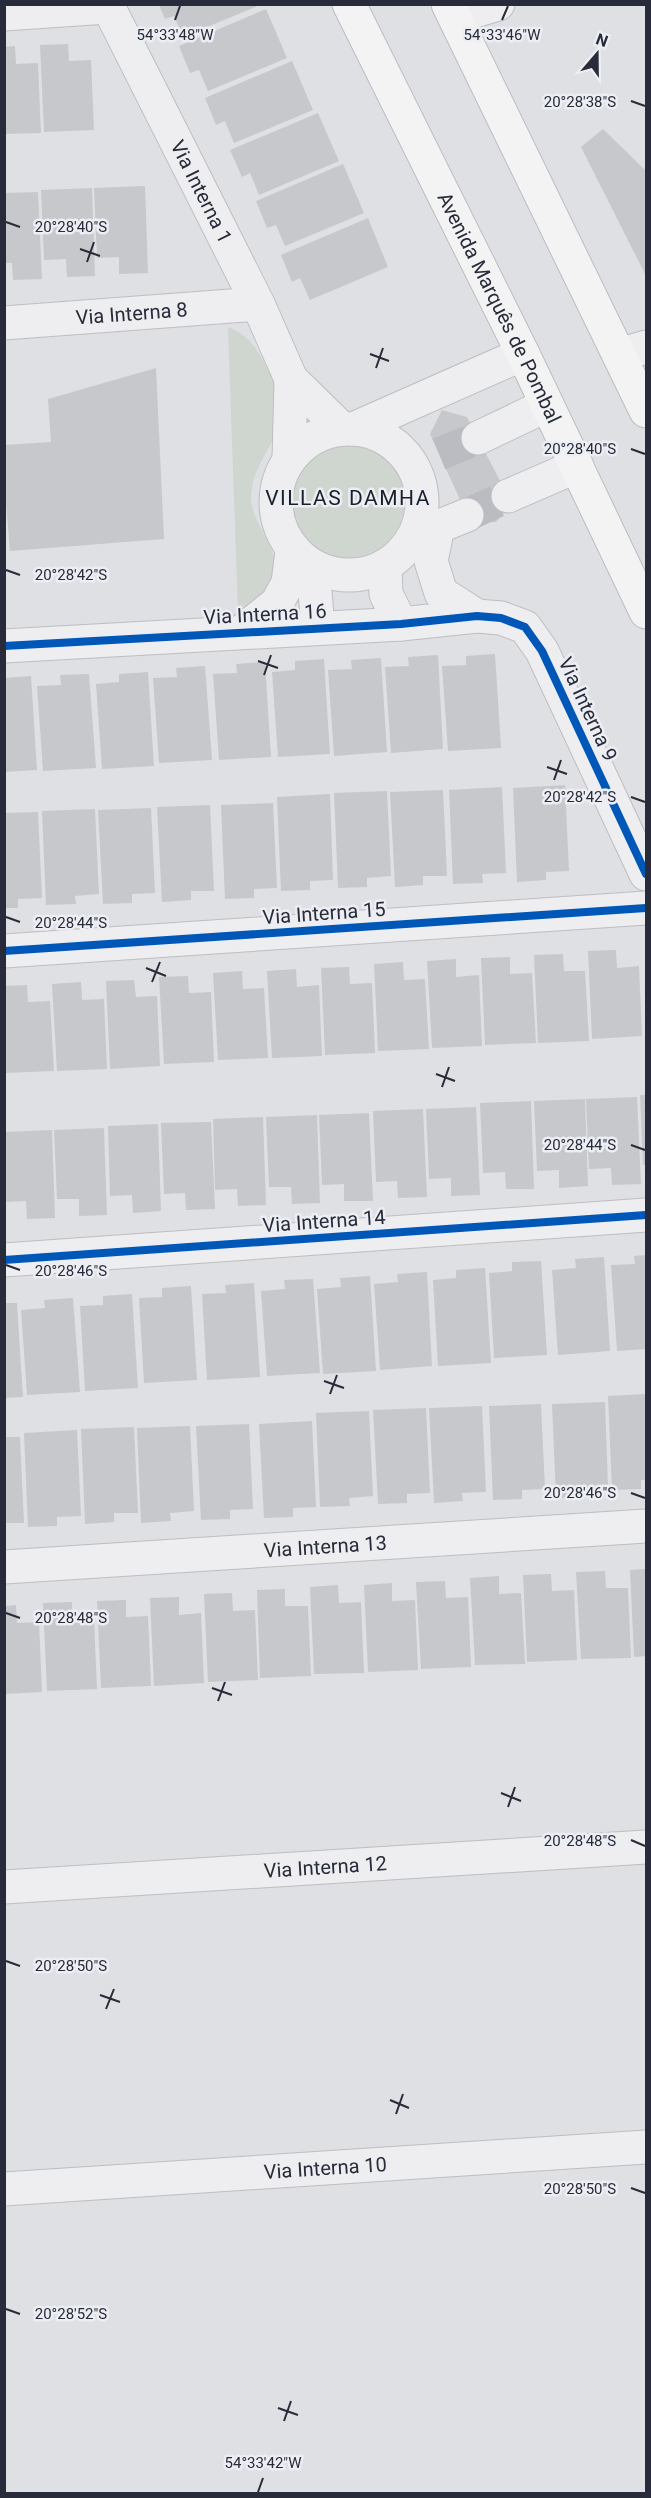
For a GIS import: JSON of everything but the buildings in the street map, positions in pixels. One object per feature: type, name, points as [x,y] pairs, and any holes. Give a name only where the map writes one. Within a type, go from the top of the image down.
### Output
[{"type":"main road","name":"Avenida Marquês de Pombal","points":[[349,4],[548,405],[646,612]]},
{"type":"main road","points":[[452,11],[633,351],[646,411]]},
{"type":"street","points":[[452,11],[498,4]]},
{"type":"street","points":[[4,14],[108,6]]},
{"type":"street","name":"Via Interna 1","points":[[108,6],[258,304],[291,379]]},
{"type":"street","name":"Via Interna 8","points":[[4,323],[258,304]]},
{"type":"street","points":[[318,628],[303,559],[278,523],[275,501],[279,479],[289,460],[303,445],[321,434],[348,429],[523,354]]},
{"type":"street","points":[[291,379],[348,429],[371,432],[387,440],[401,452],[425,460],[420,483],[422,501],[420,519],[439,526]]},
{"type":"street","points":[[289,460],[291,379]]},
{"type":"street","points":[[478,438],[548,405]]},
{"type":"street","points":[[508,496],[577,466]]},
{"type":"street","points":[[303,559],[334,574],[355,575],[385,566],[439,526]]},
{"type":"street","points":[[439,526],[430,561],[441,593],[477,616]]},
{"type":"street","name":"Via Interna 16","points":[[241,632],[277,603],[303,559]]},
{"type":"street","points":[[385,566],[387,594],[400,624]]},
{"type":"street","name":"Via Interna 16","points":[[4,646],[400,624],[477,616],[501,618],[525,627]]},
{"type":"street","name":"Via Interna 9","points":[[525,627],[542,651],[646,874]]},
{"type":"street","name":"Via Interna 15","points":[[4,951],[646,908]]},
{"type":"street","name":"Via Interna 14","points":[[4,1260],[646,1215]]},
{"type":"street","name":"Via Interna 13","points":[[4,1567],[646,1526]]},
{"type":"street","name":"Via Interna 12","points":[[4,1887],[646,1848]]},
{"type":"street","name":"Via Interna 10","points":[[4,2189],[646,2147]]},
{"type":"shaded area","points":[[228,327],[245,336],[258,351],[273,382],[282,413],[277,431],[255,476],[251,497],[256,518],[276,563],[277,573],[275,582],[266,594],[247,613],[238,611]]},
{"type":"shaded area","points":[[347,442],[369,447],[388,459],[400,478],[405,500],[400,522],[388,541],[369,553],[347,558],[325,553],[306,541],[294,522],[289,500],[294,478],[306,459],[325,447]]},
{"type":"tunnel","points":[[439,454],[478,438]]},
{"type":"tunnel","points":[[467,515],[508,496]]},
{"type":"cycle path","points":[[4,646],[401,624],[477,616],[501,618],[525,627],[542,651],[646,874]]},
{"type":"cycle path","points":[[4,951],[646,908]]},
{"type":"cycle path","points":[[4,1260],[646,1215]]},
{"type":"district","name":"VILLAS DAMHA","points":[[348,498]]}]
